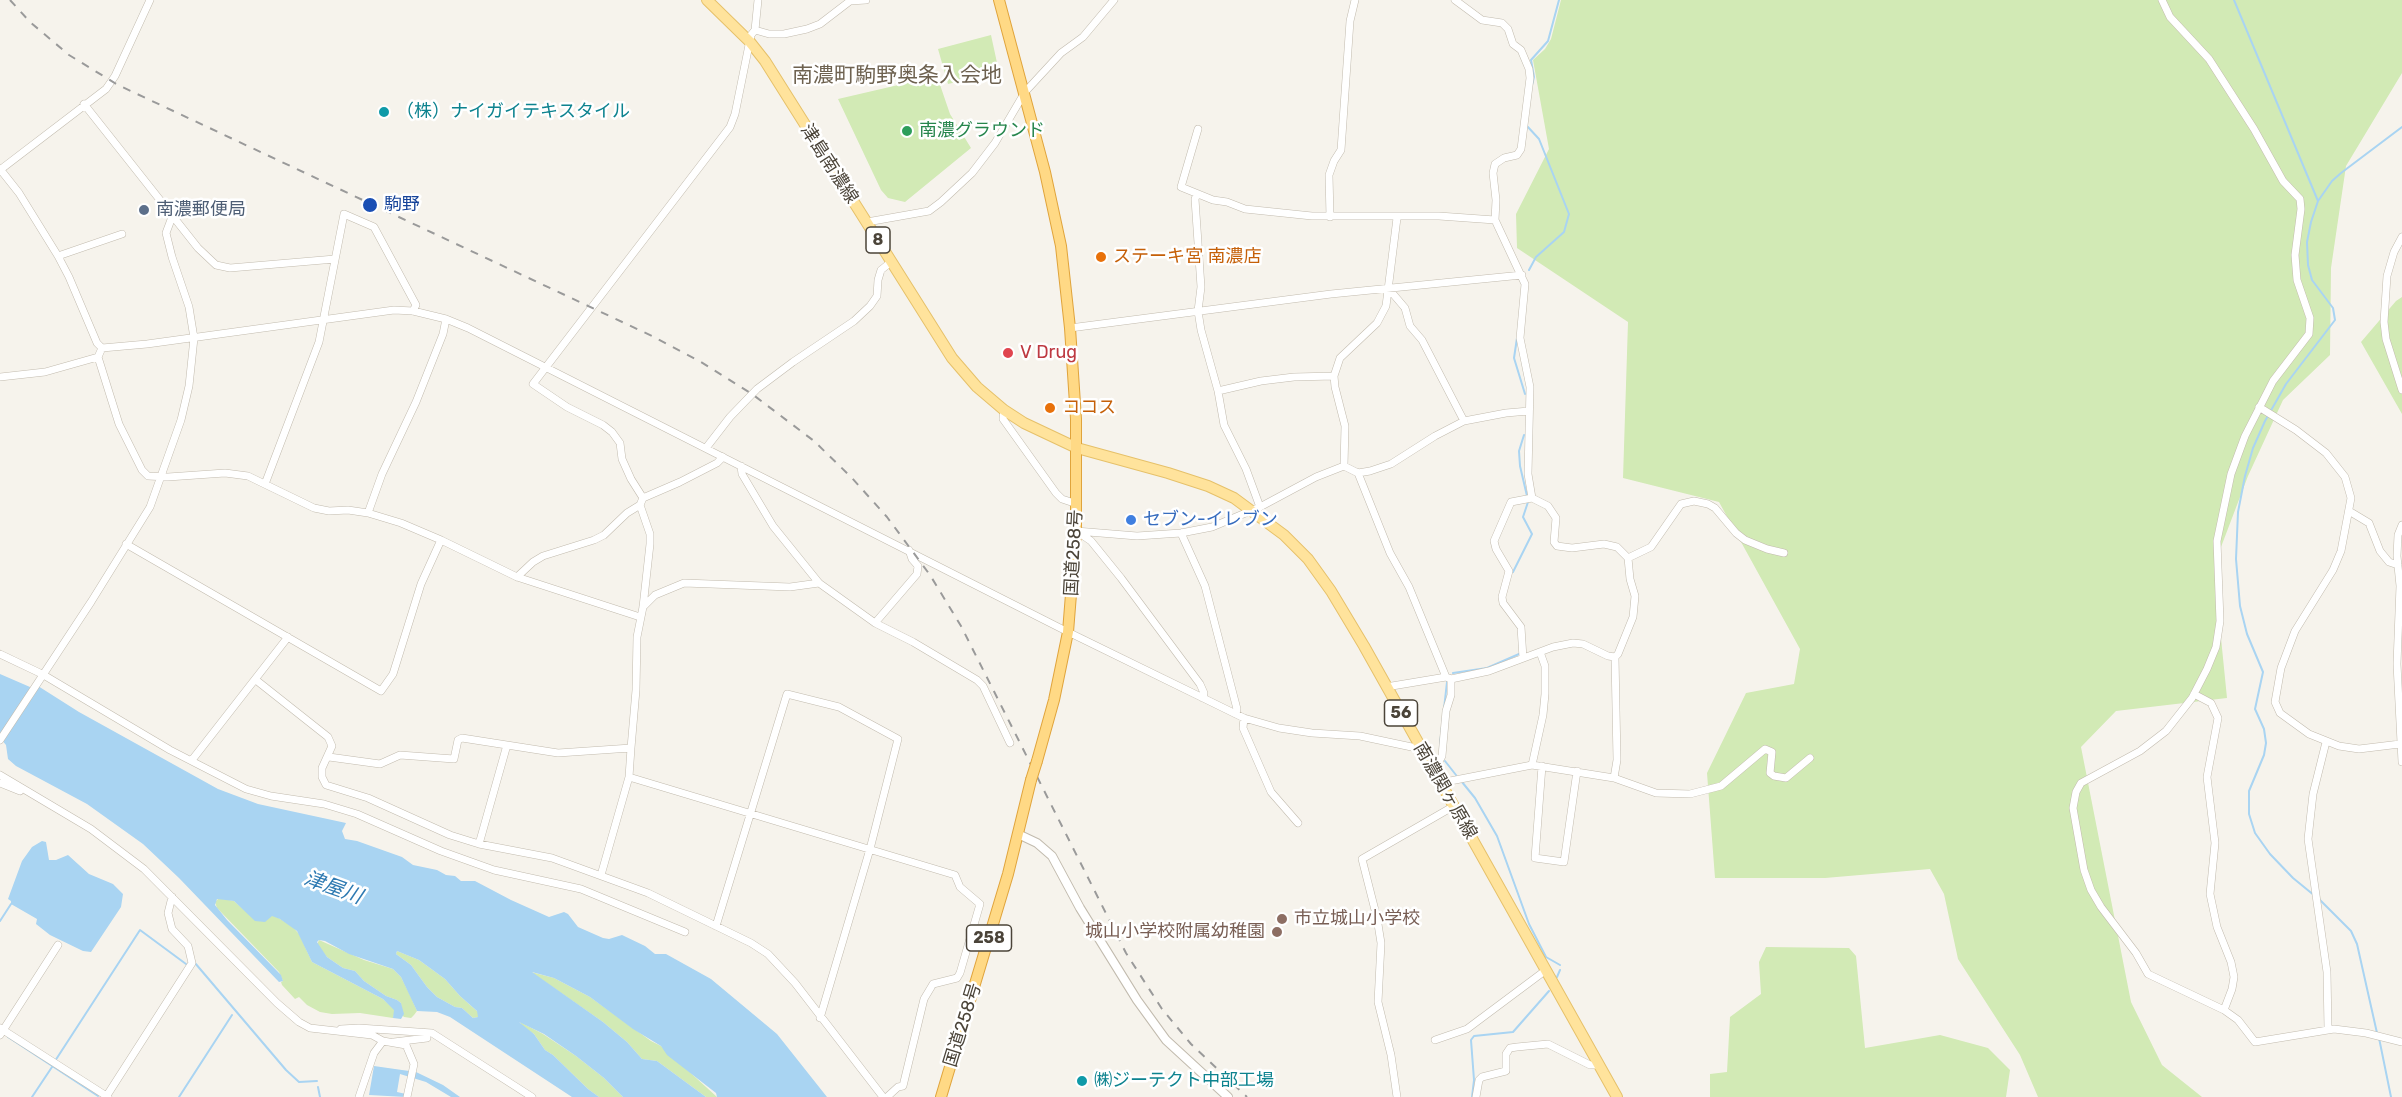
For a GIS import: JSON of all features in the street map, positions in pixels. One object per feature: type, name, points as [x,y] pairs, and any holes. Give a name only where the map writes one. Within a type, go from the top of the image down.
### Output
[{"type":"highway","name":"国道258号","points":[[941,1097],[1008,874],[1054,700],[1068,632],[1076,531],[1077,448],[1070,328],[1061,246],[1025,92],[999,0]]},
{"type":"main road","name":"津島南濃線","points":[[707,0],[750,42],[765,61],[952,358],[977,387],[1004,411],[1077,448]]},
{"type":"main road","name":"南濃関ヶ原線","points":[[1077,448],[1208,486],[1256,508],[1308,560],[1331,591],[1617,1097]]},
{"type":"street","points":[[150,0],[112,81],[106,89],[0,170],[20,193],[58,256],[97,343],[102,348],[110,349],[394,310],[413,311],[446,319],[1244,718],[1278,728],[1360,736],[1421,749]]},
{"type":"street","points":[[601,875],[629,777],[636,690],[636,648],[643,607],[650,534],[641,501],[622,459],[620,443],[612,432],[603,424],[567,407],[533,384],[730,127],[735,114],[750,42],[755,30],[758,0]]},
{"type":"street","points":[[755,30],[769,34],[784,34],[807,29],[820,24],[850,1],[866,0]]},
{"type":"street","points":[[867,222],[929,212],[941,202],[978,166],[995,143],[1025,92],[1061,52],[1083,37],[1114,0]]},
{"type":"street","points":[[1330,216],[1329,175],[1341,150],[1350,21],[1355,0]]},
{"type":"street","points":[[1455,0],[1482,20],[1502,23],[1508,29],[1514,44],[1521,50],[1529,69],[1530,78],[1521,149],[1517,155],[1504,158],[1495,164],[1493,173],[1496,200],[1495,219],[1522,275],[1526,296],[1520,339],[1530,387],[1528,474],[1532,498]]},
{"type":"street","points":[[2162,0],[2164,8],[2176,24],[2209,59],[2254,129],[2283,182],[2300,199],[2295,255],[2297,280],[2310,318],[2309,334],[2273,381],[2230,474],[2217,541],[2220,621],[2216,647],[2194,694],[2166,731],[2140,751],[2081,783],[2076,792],[2073,808],[2084,870],[2091,890],[2101,907],[2136,954],[2144,970],[2224,1010],[2238,1020],[2254,1041],[2328,1029],[2366,1033],[2402,1042]]},
{"type":"street","points":[[84,104],[202,254],[216,265],[231,268],[335,259]]},
{"type":"street","points":[[1198,129],[1181,187],[1213,200],[1227,202],[1245,209],[1330,216],[1397,218],[1439,216],[1475,220],[1495,219]]},
{"type":"street","points":[[1197,194],[1195,199],[1201,287],[1198,311],[1201,330],[1218,391],[1224,425],[1246,469],[1256,508]]},
{"type":"street","points":[[265,484],[319,342],[344,214],[374,227],[416,305],[413,311]]},
{"type":"street","points":[[0,740],[91,602],[150,507],[162,477],[188,393],[194,338],[189,307],[166,233],[172,217]]},
{"type":"street","points":[[1344,466],[1345,426],[1334,376],[1340,358],[1377,323],[1386,306],[1397,218]]},
{"type":"street","points":[[58,256],[122,234]]},
{"type":"street","points":[[2402,237],[2394,252],[2388,276],[2384,322],[2386,339],[2402,390]]},
{"type":"street","points":[[706,447],[757,389],[854,321],[870,306],[877,296],[881,270],[891,262]]},
{"type":"street","points":[[1070,328],[1388,288],[1522,275]]},
{"type":"street","points":[[1388,288],[1405,308],[1410,326],[1422,340],[1464,422]]},
{"type":"street","points":[[368,513],[382,474],[416,402],[443,334],[446,319]]},
{"type":"street","points":[[102,348],[98,357],[118,424],[141,470],[148,476],[236,473],[265,484],[314,508],[329,512],[348,510],[368,513],[401,523],[517,577],[640,617]]},
{"type":"street","points":[[0,377],[45,372],[98,357]]},
{"type":"street","points":[[1218,391],[1294,376],[1334,376]]},
{"type":"street","points":[[2259,407],[2296,430],[2334,461],[2345,477],[2349,490],[2349,511],[2345,536],[2332,570],[2295,631],[2281,668],[2275,702],[2280,713],[2309,734],[2339,747],[2359,749],[2400,744]]},
{"type":"street","points":[[1004,411],[1003,419],[1056,493],[1062,499],[1077,504]]},
{"type":"street","points":[[1076,531],[1137,536],[1181,533],[1212,526],[1256,508],[1316,477],[1344,466],[1358,473],[1391,464],[1435,436],[1464,422],[1506,412],[1529,411]]},
{"type":"street","points":[[517,577],[543,556],[604,535],[641,501],[717,463],[723,457]]},
{"type":"street","points":[[741,466],[742,474],[773,526],[819,583],[875,623],[913,642],[977,680],[983,686],[1010,743]]},
{"type":"street","points":[[1358,473],[1386,544],[1409,587],[1448,678],[1451,695],[1446,711],[1443,756],[1437,765],[1431,768]]},
{"type":"street","points":[[1523,658],[1521,627],[1503,603],[1502,597],[1509,571],[1494,541],[1511,502],[1532,498],[1548,506],[1556,518],[1554,542],[1557,546],[1572,548],[1604,544],[1617,547],[1628,558],[1630,579],[1635,596],[1633,617],[1615,657],[1617,760],[1614,778]]},
{"type":"street","points":[[1628,558],[1651,547],[1681,504],[1694,501],[1715,508],[1736,533],[1746,540],[1784,553]]},
{"type":"street","points":[[2349,511],[2369,523],[2380,551],[2389,562],[2398,565]]},
{"type":"street","points":[[2402,525],[2398,535],[2400,616],[2397,664],[2402,762]]},
{"type":"street","points":[[1076,531],[1091,541],[1121,578],[1200,684],[1204,693],[1203,698]]},
{"type":"street","points":[[1181,533],[1205,586],[1237,709],[1236,714]]},
{"type":"street","points":[[126,544],[381,691],[393,674],[421,584],[441,540]]},
{"type":"street","points":[[875,623],[917,574],[918,566],[909,550]]},
{"type":"street","points":[[643,607],[655,595],[684,583],[790,587],[819,583]]},
{"type":"street","points":[[192,760],[288,637]]},
{"type":"street","points":[[1386,687],[1489,671],[1540,652],[1573,643],[1582,644],[1615,657]]},
{"type":"street","points":[[1532,765],[1543,716],[1545,694],[1545,666],[1540,652]]},
{"type":"street","points":[[0,654],[42,674],[170,750],[246,789],[271,796],[324,804],[357,814],[441,851],[502,872],[581,889],[685,932]]},
{"type":"street","points":[[256,680],[328,736],[332,746],[329,757],[322,768],[322,777],[326,784],[368,798],[450,836],[552,858],[601,875],[648,893],[716,926],[768,954],[795,983],[820,1018],[885,1097],[903,1086],[924,999],[933,984],[957,978],[960,973],[980,903],[960,887],[955,874],[629,777]]},
{"type":"street","points":[[716,926],[787,694],[839,707],[898,739],[870,849],[820,1018]]},
{"type":"street","points":[[2194,694],[2211,703],[2218,718],[2207,777],[2215,843],[2211,902],[2234,977],[2224,1010]]},
{"type":"street","points":[[1244,718],[1243,728],[1271,792],[1298,823]]},
{"type":"street","points":[[329,757],[380,764],[400,754],[454,759],[458,740],[462,738],[558,753],[631,748]]},
{"type":"street","points":[[2326,742],[2313,794],[2308,839],[2327,972],[2328,1029]]},
{"type":"street","points":[[479,844],[507,745]]},
{"type":"street","points":[[1440,783],[1532,765],[1614,778],[1656,793],[1690,794],[1721,786],[1765,749],[1772,752],[1770,773],[1774,776],[1786,778],[1810,758]]},
{"type":"street","points":[[1542,766],[1534,858],[1564,862],[1577,771]]},
{"type":"street","points":[[0,776],[92,829],[144,869],[288,1014],[310,1028],[372,1035],[383,1041],[406,1046],[414,1064],[407,1097]]},
{"type":"street","points":[[0,783],[60,810]]},
{"type":"street","points":[[1397,1097],[1391,1055],[1378,1002],[1381,943],[1362,859],[1454,806]]},
{"type":"street","points":[[1018,834],[1037,843],[1052,856],[1085,917],[1137,1000],[1166,1040],[1228,1097]]},
{"type":"street","points":[[58,945],[1,1031],[107,1097],[192,963],[188,946],[172,929],[168,913],[171,897]]},
{"type":"street","points":[[1435,1040],[1467,1029],[1546,970]]},
{"type":"street","points":[[329,1031],[359,1028],[432,1033],[532,1097]]},
{"type":"street","points":[[392,1042],[439,1037]]},
{"type":"street","points":[[359,1097],[374,1053],[383,1041]]},
{"type":"street","points":[[1476,1097],[1479,1080],[1482,1077],[1506,1071],[1506,1054],[1510,1048],[1548,1044],[1590,1065],[1599,1065]]},
{"type":"green space","points":[[1561,0],[2402,0],[2402,73],[2346,166],[2331,268],[2330,355],[2283,400],[2248,476],[2221,547],[2220,628],[2227,698],[2116,711],[2081,747],[2131,1002],[2162,1065],[2202,1097],[2038,1097],[2020,1055],[1958,959],[1944,894],[1930,869],[1825,878],[1715,878],[1707,773],[1746,693],[1794,684],[1800,649],[1719,502],[1623,478],[1628,322],[1517,248],[1516,214],[1549,149],[1533,60],[1545,49],[1551,39]]},
{"type":"green space","points":[[991,35],[999,72],[948,84],[938,49]]},
{"type":"green space","name":"南濃グラウンド","points":[[937,76],[950,114],[971,148],[905,202],[888,198],[881,190],[838,99]]},
{"type":"green space","points":[[2402,297],[2402,414],[2361,342]]},
{"type":"green space","points":[[219,898],[234,901],[244,910],[275,916],[292,926],[299,934],[312,962],[383,999],[395,1010],[393,1018],[360,1013],[320,1012],[307,1005],[299,997],[295,999],[282,985],[283,981],[279,972],[217,908],[215,902]]},
{"type":"green space","points":[[319,940],[364,960],[393,969],[401,977],[409,993],[417,1011],[414,1015],[411,1018],[404,1017],[401,1003],[364,981],[355,971],[343,968],[327,957],[317,945]]},
{"type":"green space","points":[[1766,947],[1849,948],[1856,956],[1865,1048],[1940,1035],[1988,1048],[2010,1070],[2006,1097],[1710,1097],[1710,1074],[1727,1072],[1730,1017],[1761,994],[1759,962]]},
{"type":"green space","points":[[397,951],[419,960],[445,979],[478,1012],[478,1017],[473,1018],[462,1008],[455,1007],[437,997],[411,965],[396,954]]},
{"type":"green space","points":[[531,972],[554,978],[590,997],[661,1046],[717,1097],[706,1097],[657,1061],[642,1059],[627,1042],[603,1022]]},
{"type":"green space","points":[[520,1022],[576,1056],[604,1078],[623,1097],[599,1097],[588,1089],[545,1050],[534,1034]]},
{"type":"water","name":"津屋川","points":[[0,674],[30,687],[38,686],[79,712],[218,789],[258,804],[346,823],[342,831],[345,839],[402,857],[413,865],[455,876],[461,881],[475,881],[549,917],[564,912],[578,927],[603,938],[609,939],[622,935],[645,946],[655,954],[666,954],[711,979],[777,1034],[827,1097],[717,1097],[716,1093],[667,1055],[661,1046],[633,1029],[590,997],[554,978],[532,972],[603,1022],[627,1042],[642,1059],[657,1061],[706,1097],[623,1097],[604,1078],[576,1056],[544,1034],[519,1022],[534,1034],[545,1050],[599,1097],[572,1097],[450,1017],[437,1012],[417,1011],[401,977],[393,969],[349,954],[325,941],[317,942],[327,957],[343,968],[355,971],[364,981],[401,1003],[404,1014],[401,1019],[393,1018],[394,1010],[383,999],[312,962],[297,931],[280,919],[272,916],[265,922],[255,921],[234,901],[217,899],[215,905],[227,920],[281,975],[283,981],[279,982],[143,844],[87,804],[16,766],[8,759],[6,745],[0,738]],"holes":[[[397,951],[419,960],[445,979],[477,1011],[478,1017],[473,1018],[462,1008],[455,1007],[437,997],[411,965],[396,954]]]},
{"type":"water","points":[[42,841],[46,842],[49,860],[68,855],[89,874],[113,884],[123,894],[121,907],[91,952],[83,951],[50,935],[36,924],[37,919],[11,904],[8,899],[22,861],[32,847]]},
{"type":"water","points":[[374,1066],[416,1072],[443,1085],[460,1097],[451,1097],[426,1082],[400,1074],[397,1092],[406,1094],[406,1097],[369,1095]]},
{"type":"waterway","points":[[1532,85],[1534,77],[1531,60],[1548,41],[1559,0]]},
{"type":"waterway","points":[[2234,0],[2318,201]]},
{"type":"waterway","points":[[1527,126],[1539,139],[1569,214],[1564,232],[1536,257],[1529,270]]},
{"type":"waterway","points":[[2315,896],[2293,878],[2270,854],[2255,833],[2249,814],[2249,791],[2264,755],[2266,743],[2264,729],[2255,709],[2263,672],[2247,634],[2240,606],[2236,559],[2238,512],[2253,448],[2265,421],[2286,384],[2335,320],[2333,308],[2312,280],[2308,265],[2307,242],[2318,201],[2332,181],[2341,173],[2402,127]]},
{"type":"waterway","points":[[1517,338],[1514,358],[1525,394]]},
{"type":"waterway","points":[[1524,435],[1519,451],[1527,496]]},
{"type":"waterway","points":[[1513,572],[1532,534],[1523,517],[1528,502]]},
{"type":"waterway","points":[[1453,673],[1487,668],[1519,654]]},
{"type":"waterway","points":[[1440,744],[1447,682]]},
{"type":"waterway","points":[[1445,761],[1456,775]]},
{"type":"waterway","points":[[1462,782],[1475,798],[1497,836],[1529,924],[1546,957],[1560,965]]},
{"type":"waterway","points":[[2319,899],[2351,931],[2357,944],[2377,1033]]},
{"type":"waterway","points":[[0,921],[11,904]]},
{"type":"waterway","points":[[55,1061],[140,930],[186,964]]},
{"type":"waterway","points":[[195,963],[286,1070],[299,1082],[317,1081]]},
{"type":"waterway","points":[[1557,977],[1560,970]]},
{"type":"waterway","points":[[1472,1097],[1474,1080],[1471,1040],[1474,1036],[1513,1032],[1549,991]]},
{"type":"waterway","points":[[179,1097],[232,1015]]},
{"type":"waterway","points":[[8,1037],[98,1096]]},
{"type":"waterway","points":[[2379,1038],[2391,1097]]},
{"type":"waterway","points":[[32,1097],[52,1067]]},
{"type":"waterway","points":[[318,1087],[320,1097]]},
{"type":"railway","points":[[10,0],[30,22],[69,55],[118,85],[652,336],[701,362],[752,394],[814,441],[887,517],[930,575],[961,626],[1126,953],[1162,1009],[1191,1044],[1247,1097]]},
{"type":"place","name":"（株）ナイガイテキスタイル","points":[[384,112]]},
{"type":"place","name":"南濃グラウンド","points":[[907,131]]},
{"type":"place","name":"駒野","points":[[370,205]]},
{"type":"place","name":"南濃郵便局","points":[[144,210]]},
{"type":"place","name":"ステーキ宮 南濃店","points":[[1101,257]]},
{"type":"place","name":"V Drug","points":[[1008,353]]},
{"type":"place","name":"ココス","points":[[1050,408]]},
{"type":"place","name":"セブン-イレブン","points":[[1131,520]]},
{"type":"place","name":"市立城山小学校","points":[[1282,919]]},
{"type":"place","name":"城山小学校附属幼稚園","points":[[1277,932]]},
{"type":"place","name":"㈱ジーテクト中部工場","points":[[1082,1081]]},
{"type":"district","name":"南濃町駒野奥条入会地","points":[[897,76]]}]
